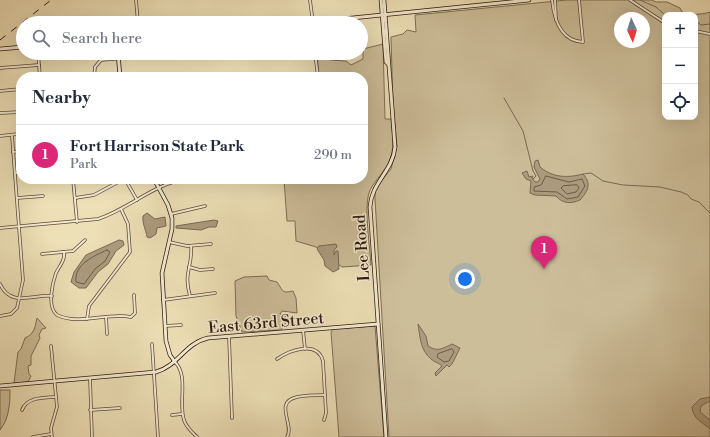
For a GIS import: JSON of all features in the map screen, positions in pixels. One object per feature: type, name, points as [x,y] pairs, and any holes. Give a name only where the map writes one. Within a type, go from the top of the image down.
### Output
[{"type":"street","points":[[136,0],[137,16]]},
{"type":"street","points":[[310,0],[312,16]]},
{"type":"street","name":"Lee Road","points":[[381,0],[384,15]]},
{"type":"street","name":"Lee Road","points":[[384,0],[395,150],[389,168],[374,189],[370,207],[386,437]]},
{"type":"street","points":[[368,17],[529,0]]},
{"type":"street","points":[[552,0],[556,20],[561,31],[566,36],[577,41],[584,42],[579,0]]},
{"type":"street","points":[[555,0],[556,20]]},
{"type":"street","points":[[630,0],[662,21]]},
{"type":"street","points":[[698,32],[710,34]]},
{"type":"street","points":[[0,49],[16,48]]},
{"type":"street","points":[[39,60],[40,72]]},
{"type":"street","points":[[94,72],[94,68],[99,61],[105,60]]},
{"type":"street","points":[[118,60],[119,72]]},
{"type":"street","points":[[316,60],[317,72]]},
{"type":"street","points":[[0,68],[39,65]]},
{"type":"street","points":[[0,90],[16,89]]},
{"type":"street","points":[[0,113],[16,112]]},
{"type":"street","points":[[0,136],[16,135]]},
{"type":"street","points":[[0,316],[7,316],[16,310],[20,298],[23,276],[12,136]]},
{"type":"street","points":[[74,184],[76,222]]},
{"type":"street","points":[[75,198],[94,195],[115,184]]},
{"type":"street","points":[[127,184],[136,200]]},
{"type":"street","points":[[157,184],[171,214],[172,226],[162,269],[167,347],[170,356],[180,370],[182,414],[186,425],[197,437]]},
{"type":"street","points":[[0,228],[98,219],[121,209],[166,184]]},
{"type":"street","points":[[17,198],[43,196]]},
{"type":"street","points":[[171,214],[205,206]]},
{"type":"street","points":[[87,319],[89,306],[130,252],[128,224],[121,209]]},
{"type":"street","points":[[42,254],[75,250],[85,240]]},
{"type":"street","points":[[169,242],[191,246],[211,244]]},
{"type":"street","points":[[190,296],[187,280],[191,246]]},
{"type":"street","points":[[64,252],[64,260],[55,277],[52,296],[52,308],[57,315],[87,319],[134,316],[134,295]]},
{"type":"street","points":[[188,267],[200,270],[213,269]]},
{"type":"street","points":[[0,284],[7,294],[20,298],[31,299],[52,296]]},
{"type":"street","points":[[163,300],[215,293]]},
{"type":"street","points":[[106,317],[107,334]]},
{"type":"street","name":"East 63rd Street","points":[[0,386],[154,373],[165,369],[175,362],[188,347],[196,342],[208,338],[378,324]]},
{"type":"street","points":[[165,326],[181,325]]},
{"type":"street","points":[[304,330],[305,349]]},
{"type":"street","points":[[229,336],[232,418]]},
{"type":"street","points":[[152,344],[158,437]]},
{"type":"street","points":[[51,346],[56,411],[51,428],[52,437]]},
{"type":"street","points":[[278,359],[290,350],[305,349],[315,350],[322,358],[326,414],[324,420]]},
{"type":"street","points":[[90,378],[92,392],[90,410],[92,437]]},
{"type":"street","points":[[287,437],[290,429],[285,414],[286,404],[295,397],[325,394]]},
{"type":"street","points":[[22,410],[24,406],[32,400],[55,396]]},
{"type":"street","points":[[90,410],[120,408]]},
{"type":"street","points":[[172,415],[182,414]]},
{"type":"street","points":[[33,437],[52,434]]},
{"type":"shaded area","points":[[567,0],[652,0],[656,2],[667,2],[680,8],[682,12],[662,12],[662,120],[698,120],[698,14],[710,12],[710,437],[389,437],[375,191],[391,169],[397,146],[393,106],[391,37],[403,34],[407,30],[416,32],[415,15]]},
{"type":"shaded area","points":[[383,44],[385,119],[391,119],[393,145],[388,164],[369,193],[367,218],[371,265],[342,267],[316,247],[296,241],[295,221],[287,221],[284,184],[368,184],[368,72],[319,72],[318,60],[346,61],[351,65],[361,60],[368,60],[368,48]]},
{"type":"shaded area","points":[[267,276],[269,280],[277,282],[284,292],[293,291],[296,298],[297,313],[282,311],[280,314],[289,318],[281,330],[242,332],[236,316],[235,281],[244,277]]},
{"type":"shaded area","points":[[37,318],[46,328],[42,329],[39,335],[40,338],[31,356],[31,365],[28,366],[29,374],[31,376],[28,382],[14,383],[18,352],[21,349],[25,338],[33,332]]},
{"type":"shaded area","points":[[375,326],[384,437],[339,437],[331,332],[333,329]]},
{"type":"shaded area","points":[[0,390],[10,390],[7,416],[0,430]]},
{"type":"water","points":[[538,160],[540,167],[555,175],[572,176],[583,174],[588,184],[585,194],[580,200],[564,202],[556,196],[535,195],[530,193],[531,181],[526,179],[522,173],[527,171],[529,177],[533,176],[532,178],[535,182],[538,182],[540,179],[534,167],[535,161]]},
{"type":"water","points":[[147,213],[155,219],[165,217],[166,226],[157,228],[156,234],[150,238],[147,237],[143,221],[143,216]]},
{"type":"water","points":[[214,220],[218,221],[216,227],[209,227],[201,230],[176,228],[176,226]]},
{"type":"water","points":[[119,240],[123,241],[124,245],[116,251],[108,264],[98,272],[86,288],[79,288],[71,282],[74,272],[86,255]]},
{"type":"water","points":[[336,244],[337,247],[334,250],[334,255],[336,251],[338,251],[339,269],[333,272],[325,266],[324,260],[317,249],[319,246]]},
{"type":"water","points":[[418,324],[426,336],[428,346],[431,348],[440,349],[452,344],[460,348],[452,364],[449,367],[447,365],[436,376],[435,373],[442,366],[427,355],[421,343]]},
{"type":"water","points":[[710,397],[710,401],[701,406],[700,412],[710,420],[710,429],[694,415],[692,407],[700,399]]},
{"type":"waterway","points":[[640,0],[656,7],[662,12]]},
{"type":"waterway","points":[[698,22],[701,25],[710,24]]},
{"type":"waterway","points":[[504,98],[523,131],[533,171],[536,176],[533,179]]},
{"type":"waterway","points":[[583,174],[591,173],[603,181],[623,185],[660,187],[681,192],[688,195],[691,199],[699,202],[710,213]]},
{"type":"railway","points":[[31,16],[51,0]]},
{"type":"railway","points":[[0,40],[16,27]]},
{"type":"place","name":"Fort Harrison State Park","points":[[544,269]]}]
